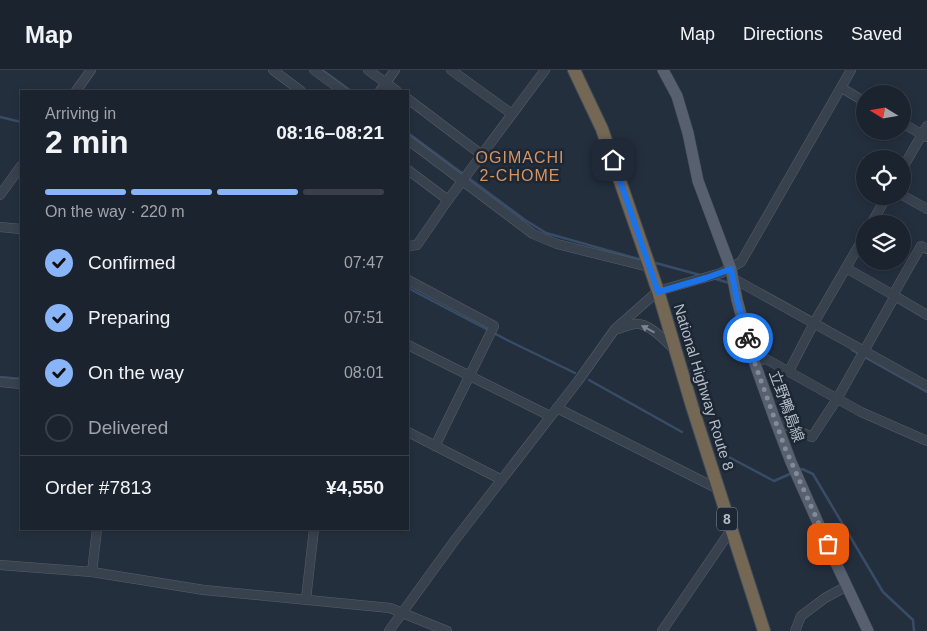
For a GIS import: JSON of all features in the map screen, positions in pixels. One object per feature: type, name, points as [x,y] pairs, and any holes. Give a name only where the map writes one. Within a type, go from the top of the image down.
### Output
[{"type":"highway","name":"National Highway Route 8","points":[[574,70],[602,128],[658,292],[718,490],[764,631]]},
{"type":"main road","name":"立野鴨島線","points":[[663,70],[677,96],[688,133],[698,181],[733,274],[737,300],[754,361],[775,420],[791,462],[868,631]]},
{"type":"street","points":[[77,90],[91,70]]},
{"type":"street","points":[[273,70],[301,90]]},
{"type":"street","points":[[314,70],[342,90]]},
{"type":"street","points":[[368,70],[396,90]]},
{"type":"street","points":[[381,90],[396,70]]},
{"type":"street","points":[[450,70],[512,114]]},
{"type":"street","points":[[409,246],[417,244],[545,70]]},
{"type":"street","points":[[733,274],[748,252],[851,70]]},
{"type":"street","points":[[842,88],[856,97]]},
{"type":"street","points":[[409,100],[482,155]]},
{"type":"street","points":[[911,127],[925,133],[911,155]]},
{"type":"street","points":[[409,141],[533,234],[557,244],[649,266]]},
{"type":"street","points":[[0,195],[20,167]]},
{"type":"street","points":[[409,171],[448,200]]},
{"type":"street","points":[[911,200],[927,209]]},
{"type":"street","points":[[0,227],[20,229]]},
{"type":"street","points":[[775,420],[812,438],[837,399],[921,246],[927,250]]},
{"type":"street","points":[[789,371],[856,251]]},
{"type":"street","points":[[846,268],[927,315]]},
{"type":"street","points":[[389,631],[455,540],[557,408],[615,329],[658,292],[706,278],[733,274],[813,326],[862,354],[927,386]]},
{"type":"street","points":[[409,281],[494,326],[435,446]]},
{"type":"street","points":[[615,329],[636,323],[642,325],[661,337],[675,350]]},
{"type":"street","points":[[409,346],[550,416]]},
{"type":"street","points":[[754,361],[766,359],[861,412],[927,440]]},
{"type":"street","points":[[0,382],[20,384]]},
{"type":"street","points":[[557,408],[718,490]]},
{"type":"street","points":[[409,433],[502,480]]},
{"type":"street","points":[[92,572],[97,530]]},
{"type":"street","points":[[306,600],[314,530]]},
{"type":"street","points":[[662,631],[731,530]]},
{"type":"street","points":[[0,565],[92,572],[204,590],[390,608],[447,631]]},
{"type":"street","points":[[795,631],[802,616],[825,598],[847,586]]},
{"type":"waterway","points":[[322,70],[350,90]]},
{"type":"waterway","points":[[0,117],[20,122]]},
{"type":"waterway","points":[[409,134],[525,220],[546,233],[642,260]]},
{"type":"waterway","points":[[652,262],[700,275]]},
{"type":"waterway","points":[[713,278],[729,283]]},
{"type":"waterway","points":[[409,289],[575,373]]},
{"type":"waterway","points":[[852,350],[927,392]]},
{"type":"waterway","points":[[0,377],[20,379]]},
{"type":"waterway","points":[[589,380],[682,432]]},
{"type":"waterway","points":[[723,454],[774,481],[792,473]]},
{"type":"waterway","points":[[797,471],[802,469],[813,474],[883,592],[913,620],[914,631]]},
{"type":"way so far","points":[[748,338],[754,361],[785,448],[828,544]]},
{"type":"district","name":"OGIMACHI 2-CHOME","points":[[520,166]]},
{"type":"route","points":[[613,160],[658,292],[731,269],[737,300],[748,338]]}]
